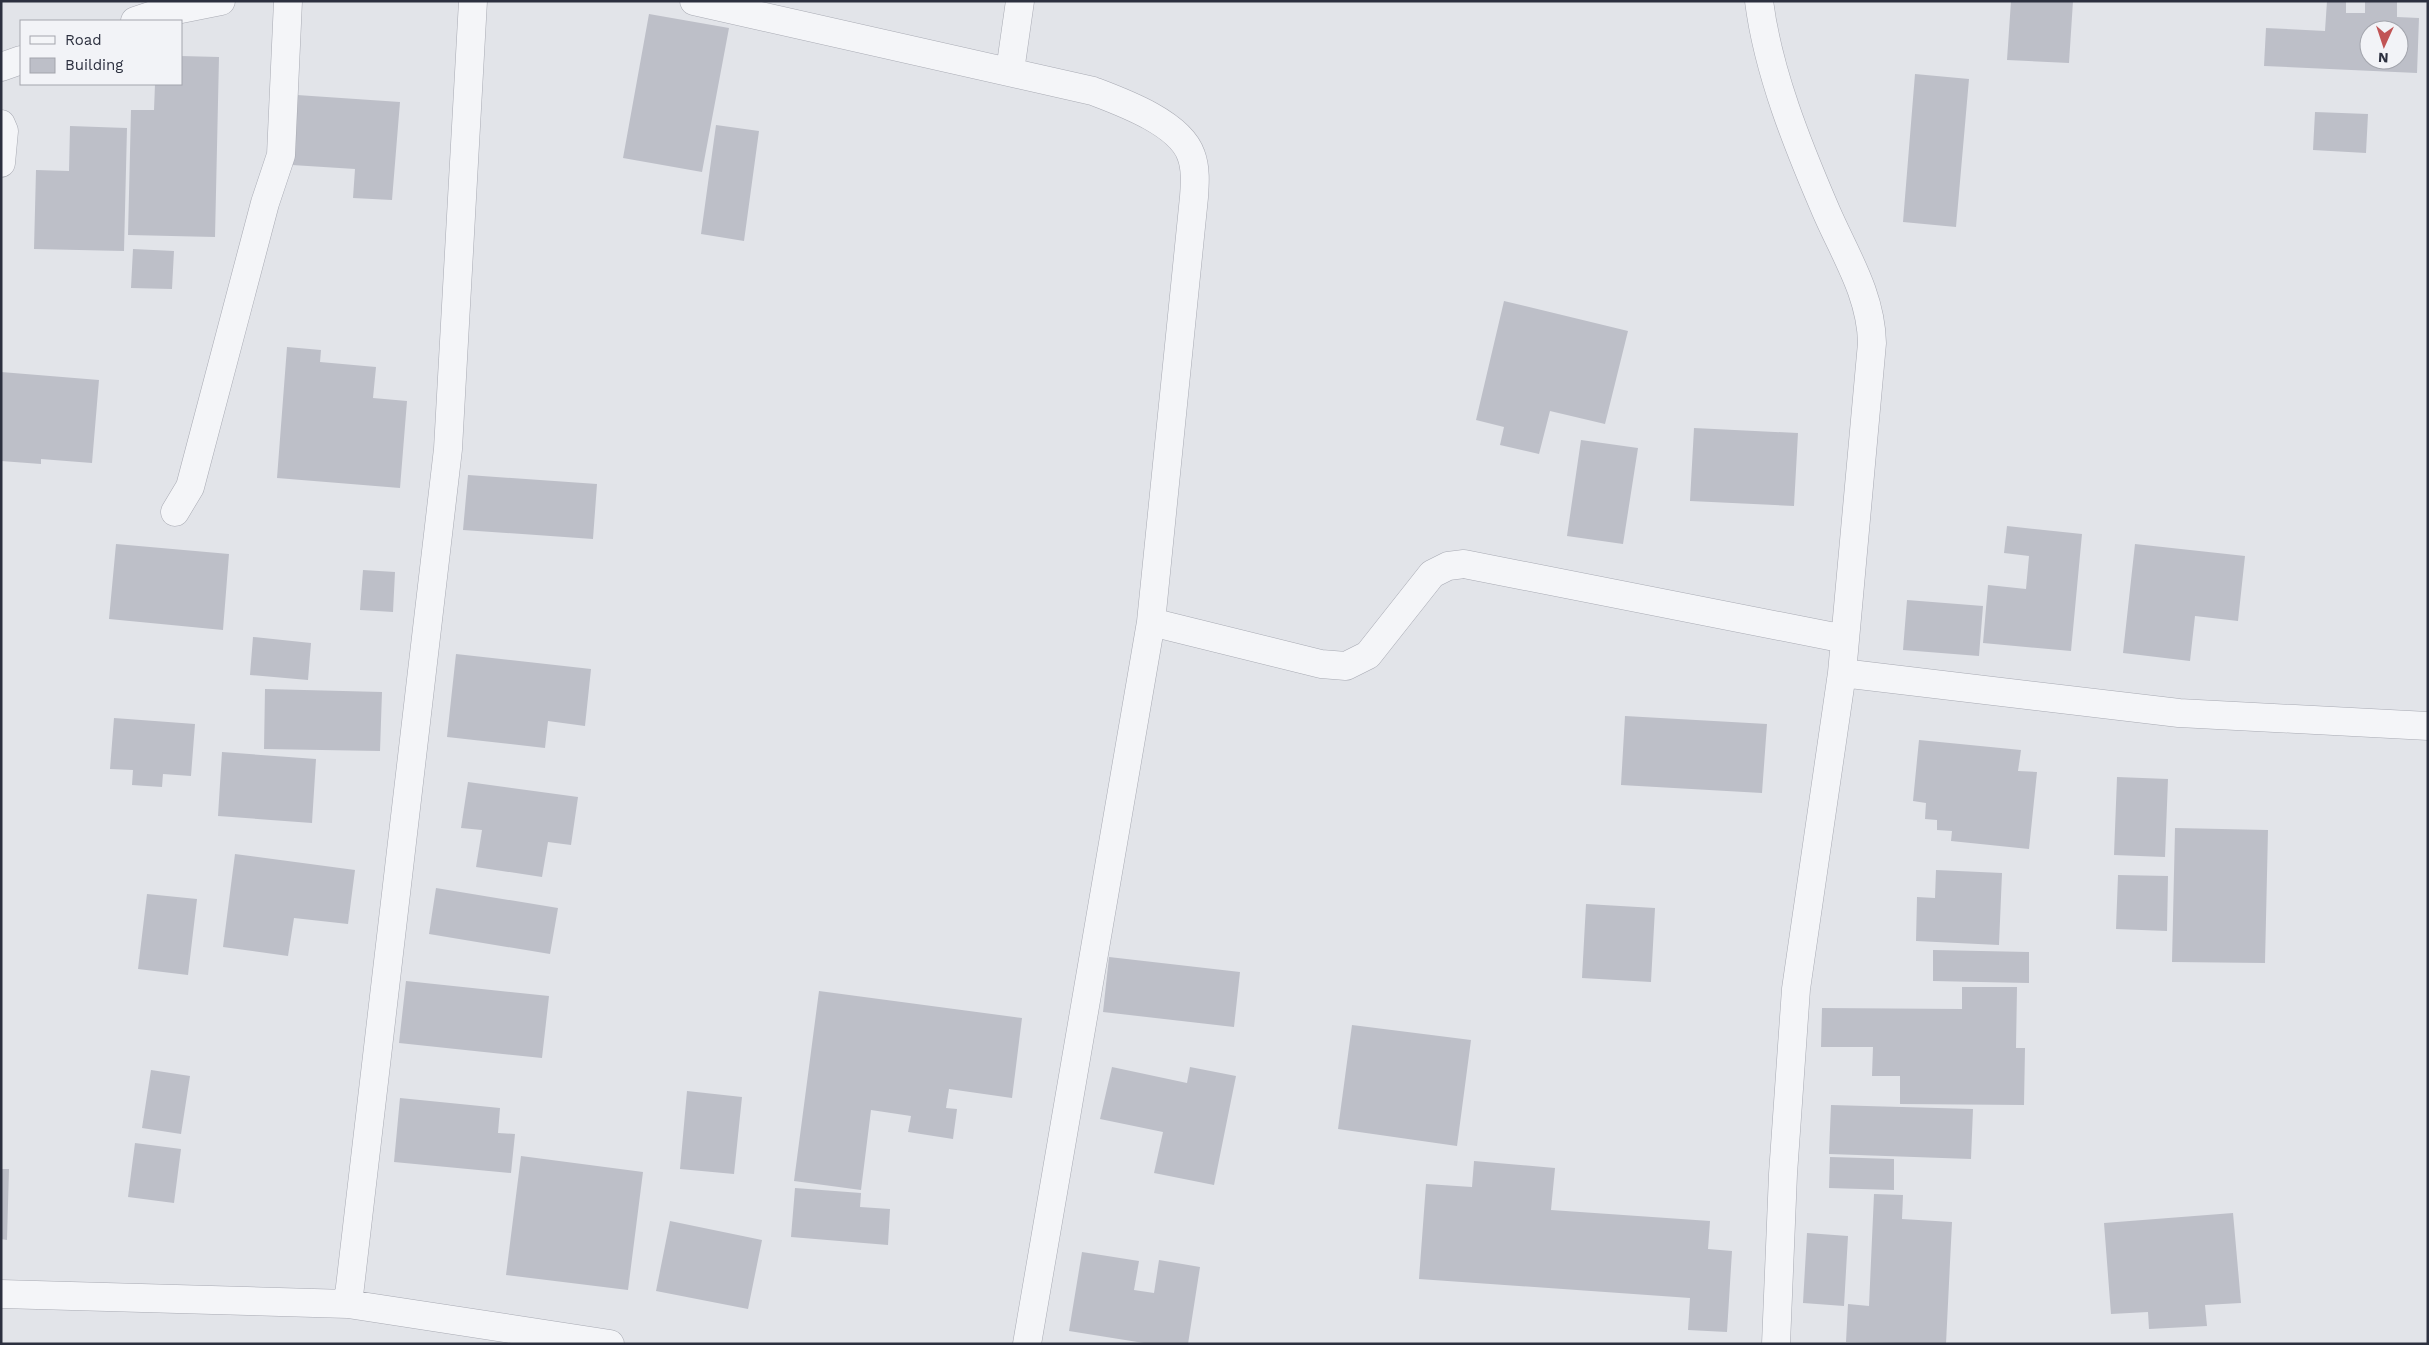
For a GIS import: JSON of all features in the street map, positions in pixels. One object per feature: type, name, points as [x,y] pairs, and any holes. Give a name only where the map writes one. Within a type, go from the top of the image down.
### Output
[{"type":"street","points":[[149,12],[220,1]]},
{"type":"street","points":[[174,512],[190,487],[265,203],[281,155],[288,1]]},
{"type":"street","points":[[348,1304],[448,449],[473,1]]},
{"type":"street","points":[[694,1],[1093,91],[1132,105],[1180,138],[1191,154],[1195,174],[1194,197],[1151,622],[1027,1344]]},
{"type":"street","points":[[1010,71],[1020,1]]},
{"type":"street","points":[[1759,1],[1768,54],[1799,144],[1826,212],[1857,278],[1871,324],[1872,343],[1842,673],[1796,989],[1783,1174],[1776,1344]]},
{"type":"street","points":[[1,66],[20,60]]},
{"type":"street","points":[[1,124],[4,131],[1,163]]},
{"type":"street","points":[[1151,622],[1320,664],[1346,666],[1368,655],[1432,574],[1448,566],[1464,564],[1845,639]]},
{"type":"street","points":[[1842,673],[2179,712],[2428,726]]},
{"type":"street","points":[[1,1294],[348,1304],[610,1344]]},
{"type":"building","points":[[2011,1],[2073,1],[2069,63],[2007,60]]},
{"type":"building","points":[[2327,1],[2346,1],[2346,13],[2365,13],[2365,1],[2397,1],[2397,17],[2419,18],[2417,73],[2264,66],[2266,28],[2325,31]]},
{"type":"building","points":[[649,14],[729,28],[702,172],[623,158]]},
{"type":"building","points":[[182,56],[219,57],[215,237],[128,235],[131,110],[154,110],[155,85],[182,85]]},
{"type":"building","points":[[1915,74],[1969,79],[1956,227],[1903,222]]},
{"type":"building","points":[[297,95],[400,102],[392,200],[353,198],[355,169],[292,165]]},
{"type":"building","points":[[2315,112],[2368,114],[2366,153],[2313,150]]},
{"type":"building","points":[[716,125],[759,131],[744,241],[701,234]]},
{"type":"building","points":[[70,126],[127,128],[124,251],[34,249],[36,170],[69,171]]},
{"type":"building","points":[[133,249],[174,251],[172,289],[131,288]]},
{"type":"building","points":[[1504,301],[1628,331],[1605,424],[1550,411],[1539,454],[1500,445],[1504,427],[1476,420]]},
{"type":"building","points":[[287,347],[321,350],[320,362],[376,367],[373,398],[407,401],[400,488],[277,478]]},
{"type":"building","points":[[1,372],[99,380],[92,463],[41,459],[41,464],[1,461]]},
{"type":"building","points":[[1694,428],[1798,433],[1794,506],[1690,501]]},
{"type":"building","points":[[1581,440],[1638,448],[1623,544],[1567,536]]},
{"type":"building","points":[[468,475],[597,484],[593,539],[463,530]]},
{"type":"building","points":[[2007,526],[2082,534],[2071,651],[1983,643],[1988,585],[2026,589],[2029,556],[2004,553]]},
{"type":"building","points":[[116,544],[229,554],[223,630],[109,619]]},
{"type":"building","points":[[2135,544],[2245,556],[2238,621],[2195,616],[2190,661],[2123,653]]},
{"type":"building","points":[[363,570],[395,572],[393,612],[360,610]]},
{"type":"building","points":[[1907,600],[1983,606],[1979,656],[1903,650]]},
{"type":"building","points":[[253,637],[311,643],[308,680],[250,675]]},
{"type":"building","points":[[456,654],[591,669],[585,726],[548,721],[545,748],[447,737]]},
{"type":"building","points":[[265,689],[382,692],[380,751],[264,749]]},
{"type":"building","points":[[1625,716],[1767,724],[1762,793],[1621,785]]},
{"type":"building","points":[[114,718],[195,724],[191,776],[163,774],[162,787],[132,785],[133,770],[110,769]]},
{"type":"building","points":[[1919,740],[2021,750],[2018,771],[2037,772],[2029,849],[1951,841],[1952,831],[1937,830],[1937,820],[1925,819],[1926,803],[1913,801]]},
{"type":"building","points":[[222,752],[316,759],[312,823],[218,816]]},
{"type":"building","points":[[2117,777],[2168,779],[2165,857],[2114,855]]},
{"type":"building","points":[[468,782],[578,797],[571,845],[548,842],[542,877],[476,867],[482,830],[461,828]]},
{"type":"building","points":[[2175,828],[2268,830],[2265,963],[2172,962]]},
{"type":"building","points":[[235,854],[355,870],[348,924],[294,918],[288,956],[223,947]]},
{"type":"building","points":[[1936,870],[2002,873],[1999,945],[1916,941],[1917,897],[1935,898]]},
{"type":"building","points":[[2118,875],[2168,876],[2167,931],[2116,929]]},
{"type":"building","points":[[436,888],[558,908],[550,954],[429,934]]},
{"type":"building","points":[[147,894],[197,899],[188,975],[138,969]]},
{"type":"building","points":[[1586,904],[1655,908],[1651,982],[1582,978]]},
{"type":"building","points":[[1933,950],[2029,952],[2029,983],[1933,981]]},
{"type":"building","points":[[1109,957],[1240,972],[1234,1027],[1103,1012]]},
{"type":"building","points":[[406,981],[549,996],[542,1058],[399,1043]]},
{"type":"building","points":[[1962,987],[2017,987],[2016,1048],[2025,1048],[2024,1105],[1900,1104],[1900,1076],[1872,1076],[1873,1047],[1821,1047],[1822,1008],[1962,1009]]},
{"type":"building","points":[[819,991],[1022,1018],[1012,1098],[949,1089],[946,1108],[957,1109],[953,1139],[908,1132],[911,1116],[871,1110],[861,1190],[794,1181]]},
{"type":"building","points":[[1352,1025],[1471,1040],[1457,1146],[1338,1129]]},
{"type":"building","points":[[1112,1067],[1187,1083],[1190,1067],[1236,1076],[1214,1185],[1154,1173],[1163,1132],[1100,1119]]},
{"type":"building","points":[[151,1070],[190,1076],[181,1134],[142,1128]]},
{"type":"building","points":[[687,1091],[742,1097],[734,1174],[680,1169]]},
{"type":"building","points":[[400,1098],[500,1108],[498,1133],[515,1134],[511,1173],[394,1162]]},
{"type":"building","points":[[1831,1105],[1973,1109],[1971,1159],[1829,1154]]},
{"type":"building","points":[[135,1143],[181,1149],[174,1203],[128,1197]]},
{"type":"building","points":[[521,1156],[643,1172],[628,1290],[506,1275]]},
{"type":"building","points":[[1830,1157],[1894,1159],[1894,1190],[1829,1188]]},
{"type":"building","points":[[1474,1161],[1555,1168],[1551,1210],[1710,1221],[1708,1249],[1732,1251],[1727,1332],[1688,1330],[1690,1298],[1419,1279],[1426,1184],[1472,1187]]},
{"type":"building","points":[[1,1169],[9,1169],[7,1240],[1,1239]]},
{"type":"building","points":[[795,1188],[861,1193],[860,1207],[890,1209],[888,1245],[791,1237]]},
{"type":"building","points":[[1874,1194],[1903,1195],[1902,1219],[1952,1222],[1946,1344],[1846,1342],[1848,1304],[1869,1306]]},
{"type":"building","points":[[2233,1213],[2241,1303],[2205,1305],[2207,1326],[2149,1329],[2148,1312],[2111,1314],[2104,1223]]},
{"type":"building","points":[[670,1221],[762,1240],[748,1309],[656,1291]]},
{"type":"building","points":[[1807,1233],[1848,1236],[1844,1306],[1803,1303]]},
{"type":"building","points":[[1082,1252],[1139,1261],[1134,1290],[1154,1293],[1159,1260],[1200,1267],[1188,1344],[1150,1344],[1069,1331]]}]
